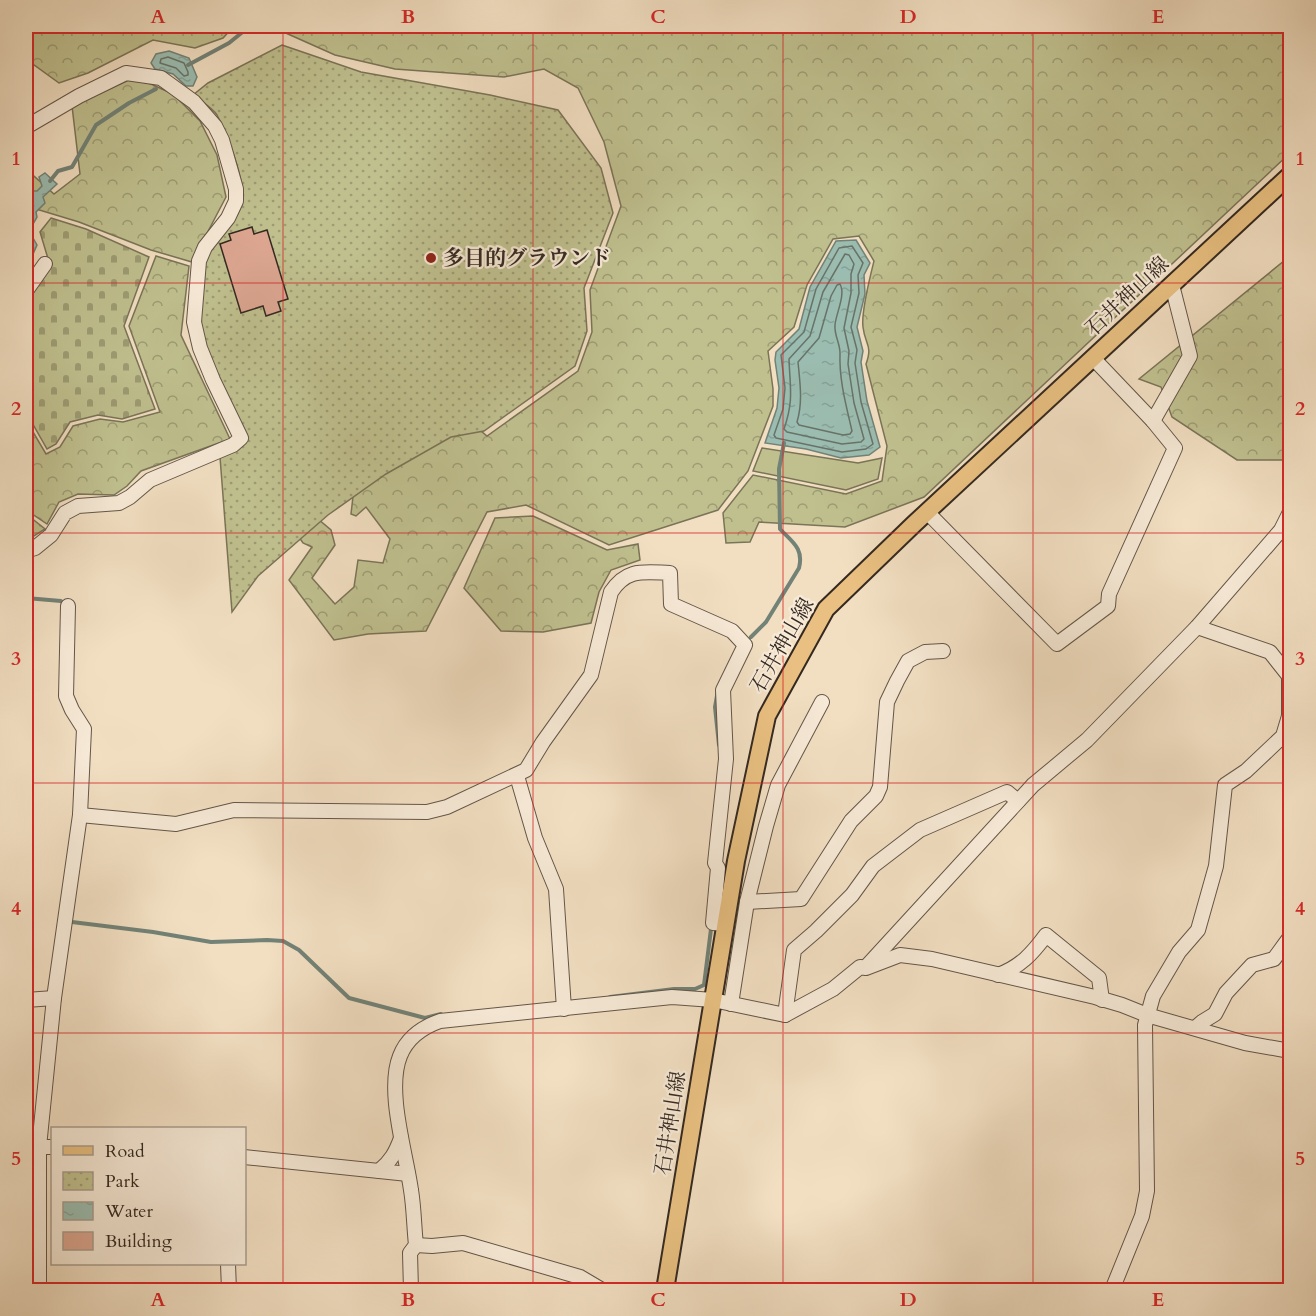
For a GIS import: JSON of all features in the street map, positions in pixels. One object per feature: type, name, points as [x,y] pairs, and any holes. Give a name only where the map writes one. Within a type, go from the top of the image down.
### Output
[{"type":"main road","name":"石井神山線","points":[[665,1290],[736,861],[767,716],[826,609],[927,512],[1290,175]]},
{"type":"street","points":[[26,127],[79,96],[126,73],[161,78],[194,102],[215,126],[222,140],[236,189],[236,201],[228,218],[205,247],[199,261],[194,322],[200,348],[241,438],[233,445],[150,480],[119,503],[78,506],[65,513],[51,535],[35,548],[26,551]]},
{"type":"street","points":[[26,291],[45,264]]},
{"type":"street","points":[[1153,422],[1190,356],[1172,285]]},
{"type":"street","points":[[927,512],[1057,644],[1108,606],[1109,594],[1175,448],[1093,358]]},
{"type":"street","points":[[866,968],[1033,785],[1087,740],[1197,627],[1281,530],[1290,512]]},
{"type":"street","points":[[80,815],[176,824],[234,810],[427,812],[447,807],[517,776],[531,763],[543,742],[591,675],[611,592],[619,580],[628,574],[670,573],[671,604],[732,631],[745,645],[723,690],[726,759],[715,862],[718,868],[713,922],[725,924]]},
{"type":"street","points":[[39,1290],[46,1227],[39,1147],[54,998],[80,815],[84,729],[66,696],[69,606]]},
{"type":"street","points":[[1112,1290],[1142,1216],[1147,1191],[1145,1025],[1147,1015],[1153,996],[1179,952],[1198,930],[1216,866],[1225,785],[1246,771],[1283,736],[1289,716],[1289,676],[1270,652],[1197,627]]},
{"type":"street","points":[[747,902],[801,899],[851,821],[876,796],[880,787],[887,702],[908,661],[925,652],[944,651]]},
{"type":"street","points":[[731,1004],[747,902],[765,826],[778,785],[822,702]]},
{"type":"street","points":[[517,776],[536,838],[556,889],[563,1005]]},
{"type":"street","points":[[785,1015],[794,950],[852,895],[873,866],[920,830],[1007,792],[1018,801]]},
{"type":"street","points":[[998,975],[1014,969],[1031,955],[1046,935],[1099,978],[1102,1000]]},
{"type":"street","points":[[1195,1028],[1215,1014],[1226,993],[1252,965],[1274,959],[1290,937]]},
{"type":"street","points":[[411,1290],[410,1253],[416,1245],[408,1174],[397,1112],[396,1077],[400,1056],[415,1034],[426,1026],[440,1021],[563,1005],[672,997],[713,1000],[785,1015],[833,988],[860,967],[866,968],[900,955],[932,959],[1102,1000],[1245,1043],[1290,1052]]},
{"type":"street","points":[[26,1000],[54,998]]},
{"type":"street","points":[[380,1171],[397,1150],[401,1136]]},
{"type":"street","points":[[246,1157],[408,1174]]},
{"type":"street","points":[[416,1245],[463,1243],[580,1277],[602,1290]]},
{"type":"street","points":[[228,1265],[229,1290]]},
{"type":"green space","points":[[26,26],[234,26],[223,38],[195,48],[153,40],[88,73],[59,83],[26,59]]},
{"type":"green space","points":[[270,26],[1290,26],[1290,153],[924,497],[845,527],[759,522],[750,542],[726,543],[723,513],[753,475],[846,494],[882,481],[887,446],[866,364],[869,349],[863,321],[866,294],[874,261],[859,236],[833,239],[807,285],[794,327],[768,351],[773,406],[748,471],[718,510],[609,545],[526,505],[487,512],[426,631],[368,634],[334,640],[289,580],[312,547],[303,543],[294,530],[312,514],[331,530],[335,545],[312,578],[335,604],[354,587],[358,560],[383,563],[390,539],[366,507],[356,516],[351,514],[355,479],[457,411],[487,436],[578,371],[592,332],[590,290],[621,206],[604,142],[578,88],[544,69],[504,77],[395,69],[335,55]]},
{"type":"green space","points":[[282,45],[361,72],[490,95],[558,110],[601,168],[613,213],[584,288],[587,331],[575,366],[484,431],[451,437],[386,474],[328,515],[258,576],[232,612],[220,457],[241,447],[247,435],[211,361],[202,330],[200,309],[205,261],[211,246],[237,214],[242,202],[242,193],[235,158],[217,115],[193,95],[208,83]]},
{"type":"green space","points":[[131,79],[151,84],[173,94],[200,121],[217,155],[226,197],[192,262],[26,206],[26,169],[54,194],[80,174],[72,106]]},
{"type":"green space","points":[[51,218],[86,229],[149,257],[124,326],[155,409],[122,419],[98,415],[70,422],[56,444],[47,449],[26,412],[26,297],[33,293],[49,262],[40,232]]},
{"type":"green space","points":[[156,256],[189,266],[181,335],[230,439],[141,471],[127,486],[114,495],[78,494],[59,502],[47,524],[29,512],[26,514],[26,420],[46,454],[60,447],[73,426],[100,419],[123,422],[160,412],[129,326]]},
{"type":"green space","points":[[1290,256],[1290,460],[1237,460],[1172,417],[1161,387],[1139,379]]},
{"type":"green space","points":[[762,448],[858,463],[882,458],[878,479],[846,490],[753,471]]},
{"type":"green space","points":[[533,516],[607,550],[638,544],[640,560],[611,570],[599,592],[591,623],[543,632],[501,631],[464,588],[495,518]]},
{"type":"green space","points":[[30,517],[45,529],[26,541],[26,519]]},
{"type":"water","points":[[169,51],[189,58],[197,77],[193,86],[186,86],[173,74],[155,69],[151,63],[156,54]]},
{"type":"water","points":[[45,173],[57,184],[43,197],[45,203],[36,212],[37,217],[29,231],[37,245],[26,270],[28,247],[26,200],[30,198],[30,191],[37,191],[42,186],[39,177]]},
{"type":"water","points":[[856,240],[870,263],[864,275],[865,294],[857,327],[863,351],[861,362],[867,401],[880,447],[869,455],[841,458],[806,449],[765,443],[777,408],[779,388],[776,352],[799,329],[810,287],[836,241]]},
{"type":"building","points":[[252,227],[254,234],[267,230],[288,299],[278,302],[281,311],[266,316],[263,306],[241,313],[220,244],[231,240],[229,234]]},
{"type":"waterway","points":[[188,65],[229,43],[250,26]]},
{"type":"waterway","points":[[50,181],[58,171],[72,167],[96,125],[129,103],[156,89]]},
{"type":"waterway","points":[[751,637],[766,622],[799,568],[798,550],[780,529],[779,469],[784,443]]},
{"type":"waterway","points":[[26,598],[61,601]]},
{"type":"waterway","points":[[718,690],[715,707],[719,745]]},
{"type":"waterway","points":[[72,922],[211,942],[283,941],[299,950],[349,998],[425,1018],[441,1014]]},
{"type":"waterway","points":[[610,997],[674,989],[695,989],[704,985],[711,929]]},
{"type":"place","name":"多目的グラウンド","points":[[431,258]]}]
